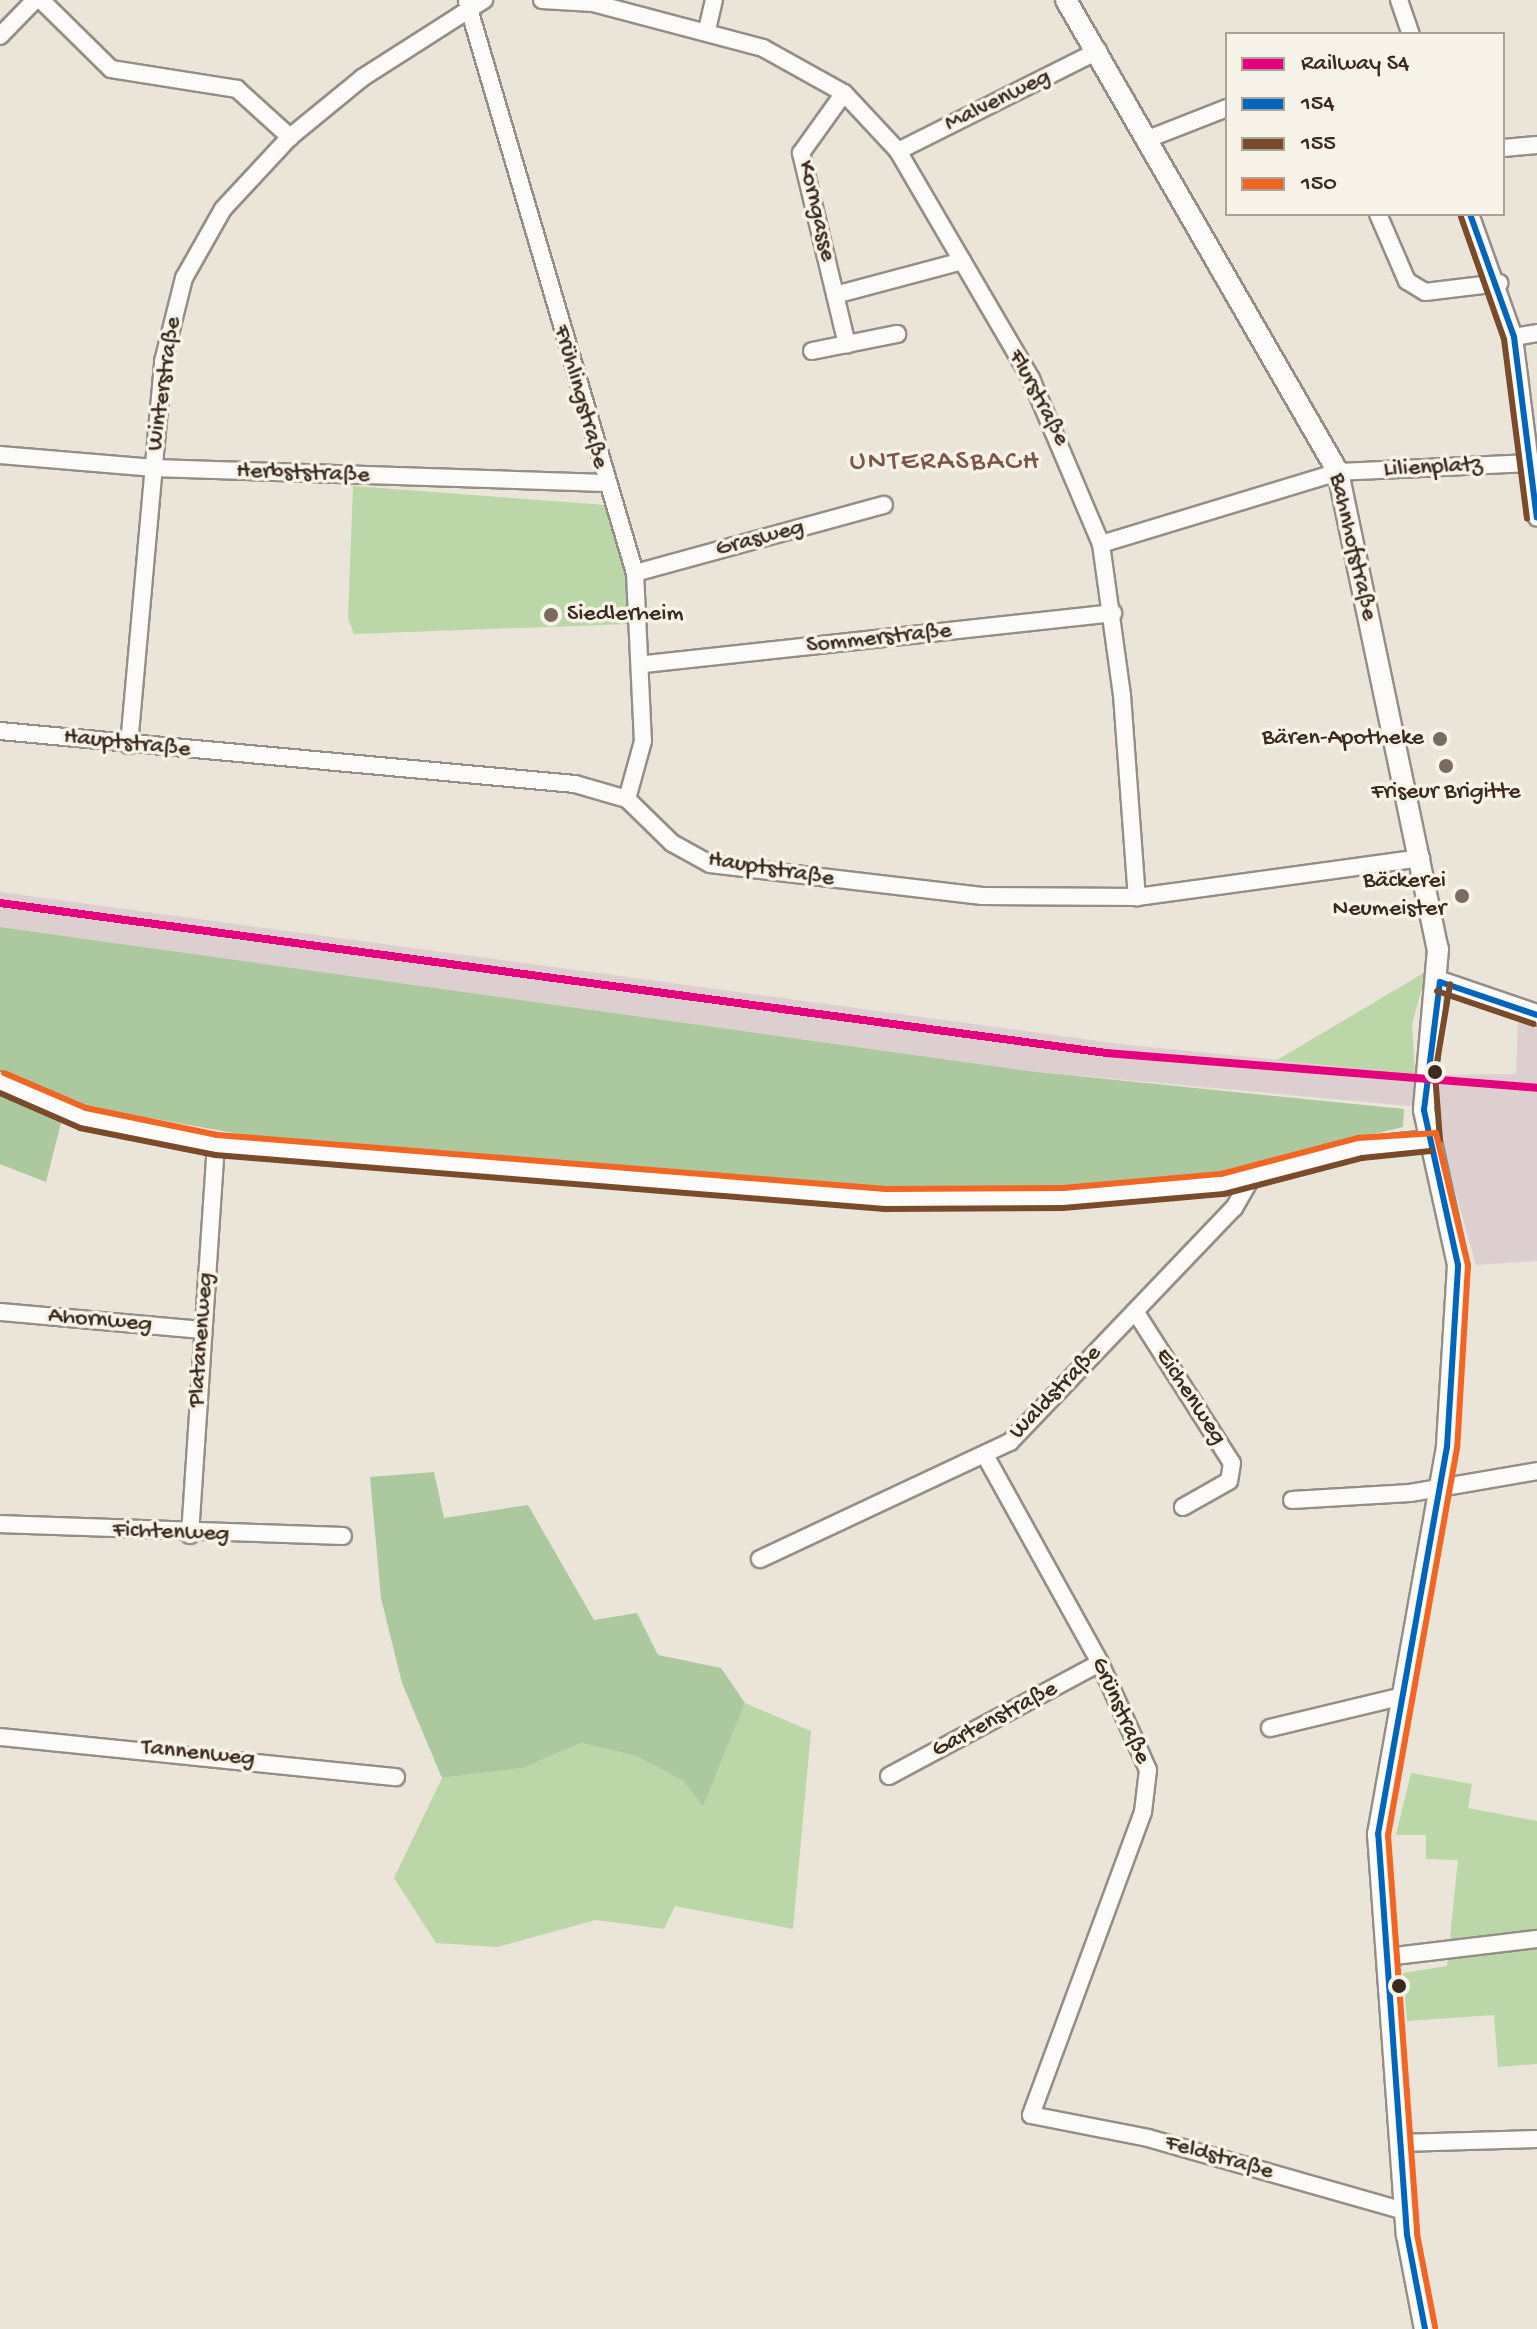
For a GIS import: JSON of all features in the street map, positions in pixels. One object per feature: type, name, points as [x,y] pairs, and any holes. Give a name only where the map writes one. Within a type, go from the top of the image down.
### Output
[{"type":"street","points":[[0,36],[38,0],[111,69],[237,89],[290,137]]},
{"type":"street","points":[[468,5],[484,0]]},
{"type":"street","name":"Flurstraße","points":[[542,0],[593,3],[707,30],[763,48],[844,93],[898,151],[1061,439],[1101,544],[1113,613],[1137,897]]},
{"type":"street","points":[[707,30],[714,0]]},
{"type":"street","name":"Bahnhofstraße","points":[[1066,0],[1338,472],[1421,858],[1440,982],[1424,1110],[1458,1265],[1440,1488],[1378,1834],[1405,2211],[1425,2329]]},
{"type":"street","points":[[1399,0],[1410,32]]},
{"type":"street","name":"Winterstraße","points":[[129,745],[163,362],[184,278],[223,209],[290,137],[362,78],[468,5]]},
{"type":"street","name":"Frühlingstraße","points":[[468,5],[605,483],[635,573],[645,664],[642,754],[627,799]]},
{"type":"street","name":"Malvenweg","points":[[898,151],[1098,51]]},
{"type":"street","name":"Korngasse","points":[[844,93],[801,153],[847,345]]},
{"type":"street","points":[[1148,139],[1225,109]]},
{"type":"street","points":[[1505,148],[1537,145]]},
{"type":"street","points":[[1379,216],[1407,281],[1425,292],[1499,283]]},
{"type":"street","points":[[1471,216],[1499,283],[1514,337],[1537,518]]},
{"type":"street","name":"Korngasse","points":[[835,295],[963,261]]},
{"type":"street","points":[[1514,337],[1537,333]]},
{"type":"street","points":[[812,351],[897,334]]},
{"type":"street","name":"Herbststraße","points":[[0,455],[154,468],[605,483]]},
{"type":"street","name":"Lilienplatz","points":[[1101,544],[1338,472],[1529,468]]},
{"type":"street","name":"Grasweg","points":[[635,573],[884,505]]},
{"type":"street","name":"Sommerstraße","points":[[645,664],[1113,613]]},
{"type":"street","name":"Hauptstraße","points":[[0,731],[575,784],[627,799],[690,855],[730,868],[982,896],[1137,897],[1421,858]]},
{"type":"street","points":[[1440,982],[1537,1015]]},
{"type":"street","points":[[0,1082],[83,1118],[216,1145],[886,1199],[1150,1191],[1254,1174],[1360,1148],[1430,1141]]},
{"type":"street","name":"Platanenweg","points":[[190,1535],[200,1330],[216,1145]]},
{"type":"street","name":"Waldstraße","points":[[760,1559],[986,1457],[1010,1442],[1234,1208],[1254,1174]]},
{"type":"street","name":"Eichenweg","points":[[1135,1311],[1232,1463],[1229,1481],[1183,1507]]},
{"type":"street","name":"Ahornweg","points":[[0,1312],[200,1330]]},
{"type":"street","name":"Grünstraße","points":[[986,1457],[1100,1663],[1138,1739],[1148,1791],[1031,2115]]},
{"type":"street","points":[[1292,1500],[1440,1488],[1537,1471]]},
{"type":"street","name":"Fichtenweg","points":[[0,1524],[190,1535],[343,1536]]},
{"type":"street","name":"Gartenstraße","points":[[889,1776],[1100,1663]]},
{"type":"street","points":[[1270,1728],[1403,1696]]},
{"type":"street","name":"Tannenweg","points":[[0,1737],[396,1777]]},
{"type":"street","points":[[1386,1957],[1537,1939]]},
{"type":"street","name":"Feldstraße","points":[[1031,2115],[1148,2138],[1405,2211]]},
{"type":"street","points":[[1400,2143],[1537,2139]]},
{"type":"shaded area","points":[[0,892],[1129,1045],[1430,1075],[1516,1074],[1518,1022],[1537,1028],[1537,1261],[1476,1265],[1432,1108],[1028,1071],[0,927]]},
{"type":"green space","points":[[353,486],[606,505],[623,548],[630,624],[354,634],[348,619]]},
{"type":"green space","points":[[0,927],[1028,1071],[1404,1109],[1403,1127],[1187,1179],[945,1204],[289,1143],[66,1103],[46,1182],[0,1164]]},
{"type":"green space","points":[[1427,971],[1412,1024],[1415,1074],[1277,1060]]},
{"type":"green space","points":[[434,1472],[444,1518],[528,1505],[594,1620],[637,1613],[658,1655],[721,1668],[745,1703],[703,1806],[683,1781],[636,1756],[581,1743],[523,1768],[442,1778],[402,1683],[381,1598],[370,1477]]},
{"type":"green space","points":[[745,1703],[811,1731],[793,1929],[675,1906],[664,1929],[596,1920],[497,1947],[436,1943],[394,1878],[442,1778],[523,1768],[581,1743],[636,1756],[683,1781],[703,1805]]},
{"type":"green space","points":[[1411,1773],[1472,1784],[1468,1808],[1537,1821],[1537,2064],[1498,2067],[1494,2015],[1407,2021],[1403,1973],[1447,1966],[1458,1860],[1426,1859],[1426,1835],[1396,1835]]},
{"type":"rail line","name":"S4","points":[[0,903],[1106,1053],[1537,1088]]},
{"type":"transit line","name":"154","points":[[1471,216],[1514,337],[1537,518]]},
{"type":"transit line","name":"155","points":[[1461,217],[1504,339],[1527,519]]},
{"type":"transit line","name":"154","points":[[1440,982],[1537,1015]]},
{"type":"transit line","name":"154","points":[[1425,2329],[1407,2235],[1378,1834],[1447,1447],[1458,1265],[1424,1110],[1440,982]]},
{"type":"transit line","name":"155","points":[[1440,1140],[1435,1074],[1450,984]]},
{"type":"transit line","name":"155","points":[[1437,991],[1534,1024]]},
{"type":"transit line","name":"150","points":[[4,1073],[86,1108],[217,1135],[886,1189],[1063,1188],[1221,1174],[1358,1138],[1436,1133],[1468,1265],[1457,1448],[1388,1835],[1417,2234],[1435,2327]]},
{"type":"transit line","name":"155","points":[[0,1093],[80,1128],[215,1155],[885,1209],[1063,1208],[1224,1194],[1362,1158],[1431,1151]]},
{"type":"place","name":"Siedlerheim","points":[[551,615]]},
{"type":"place","name":"Bären-Apotheke","points":[[1440,739]]},
{"type":"place","name":"Friseur Brigitte","points":[[1446,766]]},
{"type":"place","name":"Bäckerei Neumeister","points":[[1462,896]]},
{"type":"district","name":"UNTERASBACH","points":[[945,463]]}]
